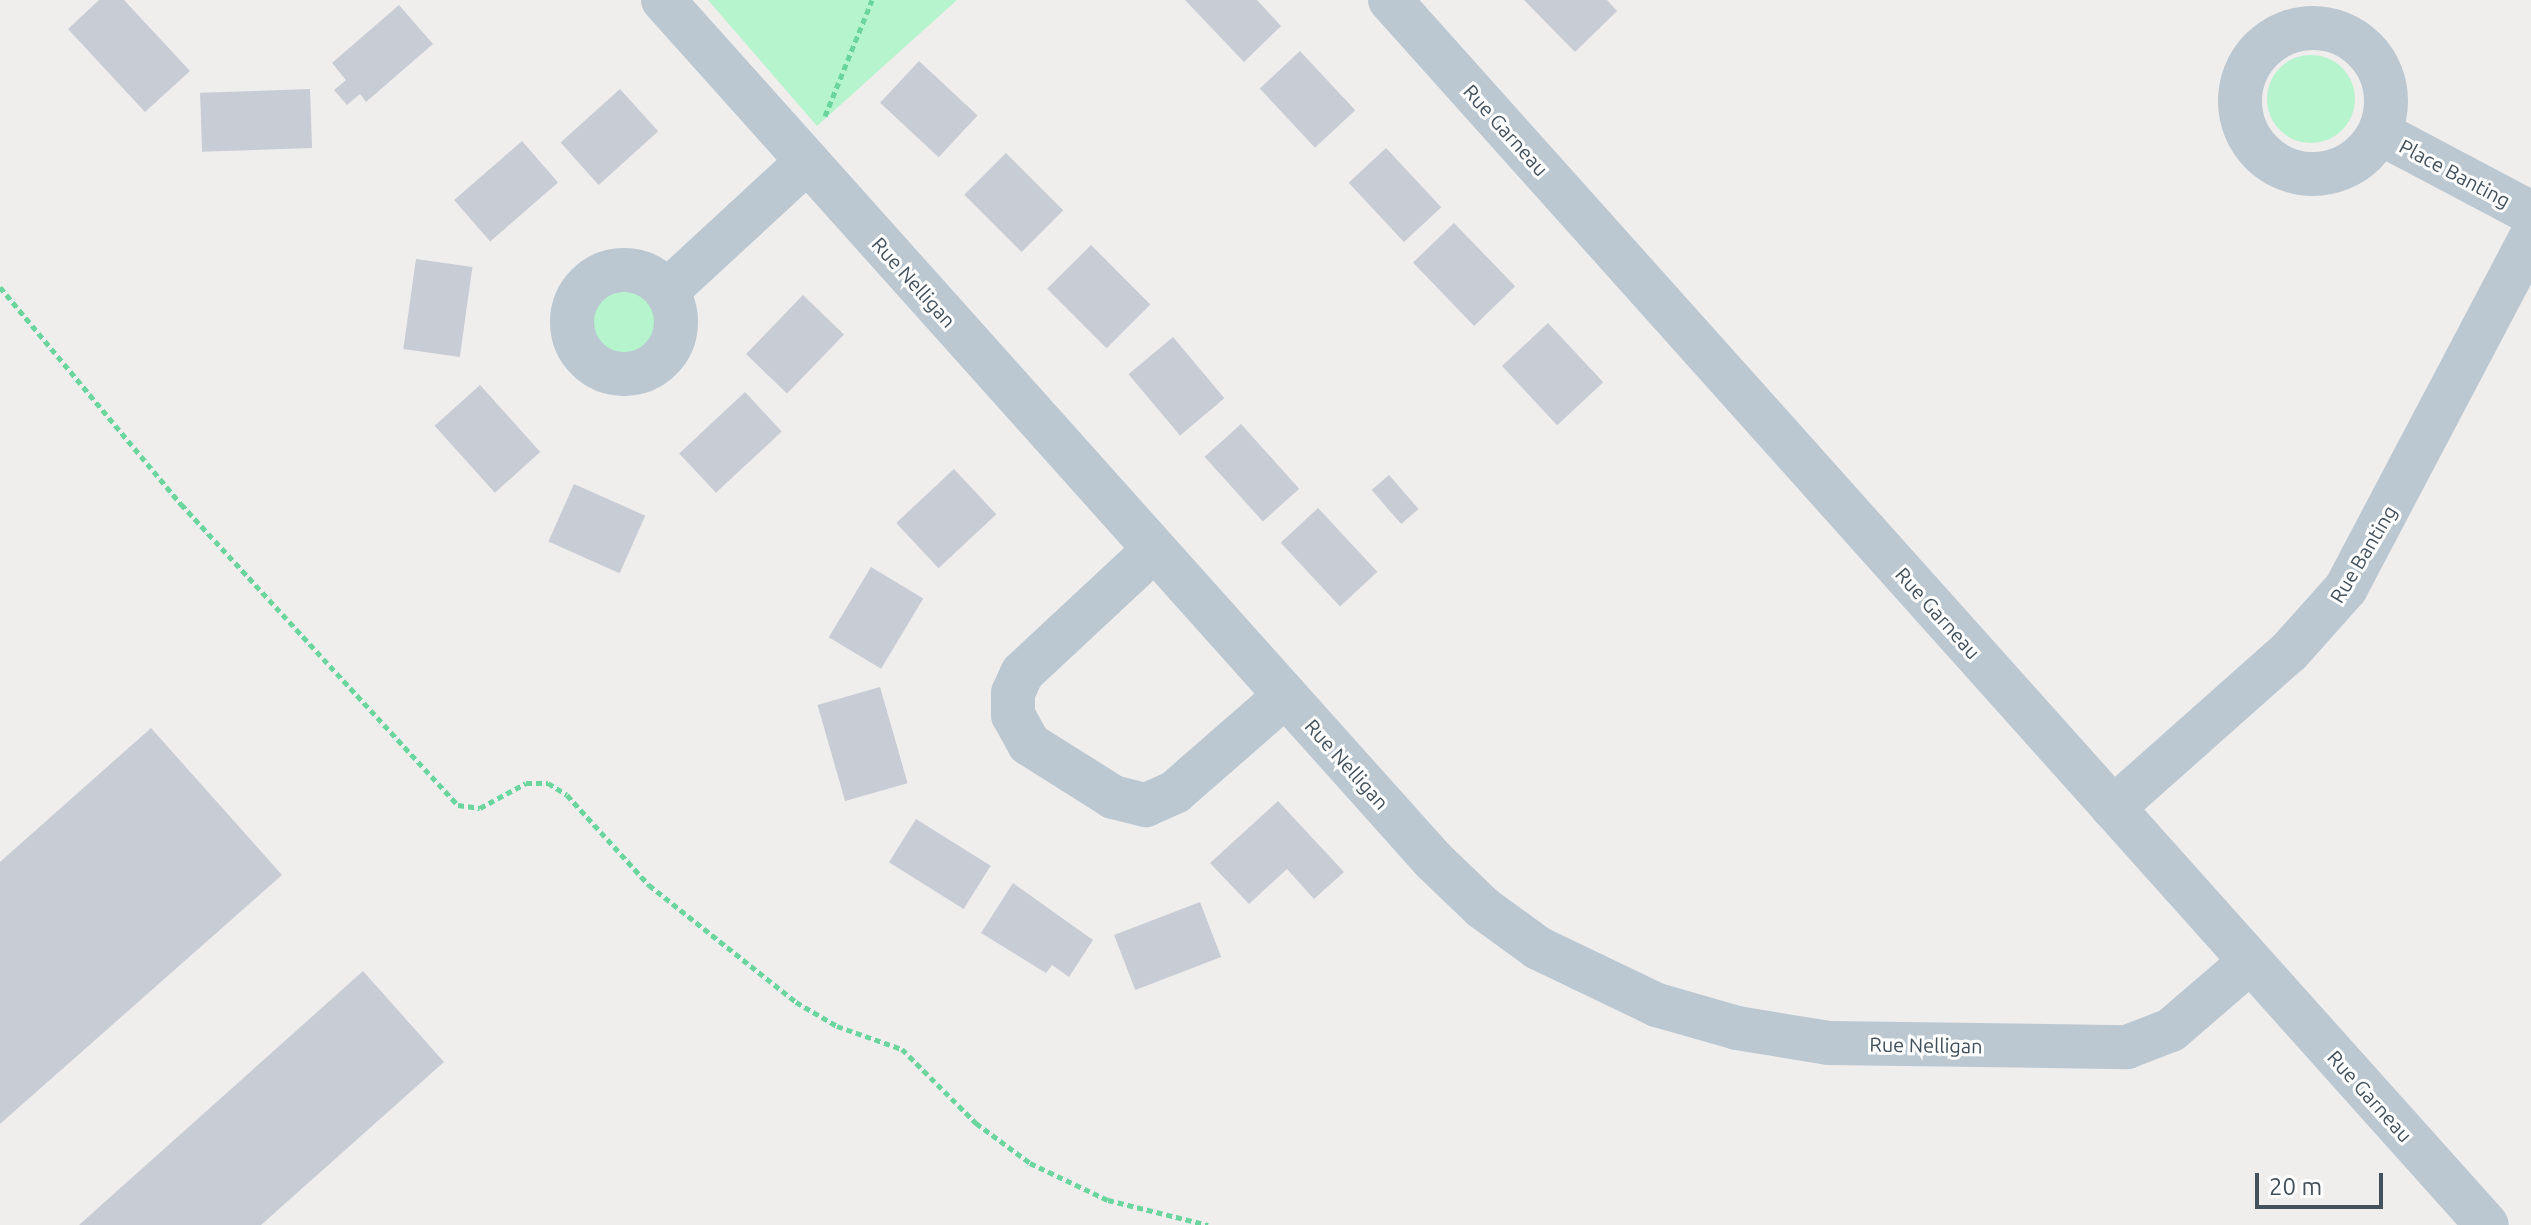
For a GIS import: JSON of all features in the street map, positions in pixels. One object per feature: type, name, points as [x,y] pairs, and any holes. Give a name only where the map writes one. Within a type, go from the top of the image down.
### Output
[{"type":"street","name":"Rue Nelligan","points":[[663,0],[1433,860],[1509,929],[1598,981],[1693,1016],[1829,1043],[2127,1047],[2171,1030],[2250,962]]},
{"type":"street","name":"Rue Garneau","points":[[1390,0],[2487,1225]]},
{"type":"street","name":"Place Banting","points":[[2380,133],[2531,213]]},
{"type":"street","points":[[667,291],[807,162]]},
{"type":"street","name":"Rue Banting","points":[[2113,808],[2310,632],[2346,588],[2531,237]]},
{"type":"street","points":[[1154,550],[1022,673],[1013,693],[1013,715],[1029,744],[1113,797],[1146,805],[1175,792],[1285,696]]},
{"type":"path","points":[[807,162],[872,0]]},
{"type":"path","points":[[0,287],[181,504],[458,805],[480,808],[526,783],[548,783],[567,795],[649,885],[796,1002],[837,1026],[902,1049],[976,1123],[1030,1163],[1099,1197],[1208,1225]]},
{"type":"green space","points":[[708,0],[957,0],[817,126]]},
{"type":"green space","points":[[2302,55],[2320,55],[2336,62],[2348,74],[2355,90],[2355,108],[2348,124],[2336,136],[2320,143],[2302,143],[2286,136],[2274,124],[2267,108],[2267,90],[2274,74],[2286,62]]},
{"type":"green space","points":[[623,287],[648,297],[658,322],[648,347],[623,357],[598,347],[588,322],[598,297]]},
{"type":"building","points":[[99,0],[124,0],[190,71],[145,112],[68,29]]},
{"type":"building","points":[[1185,0],[1257,0],[1281,26],[1244,62]]},
{"type":"building","points":[[1524,0],[1607,0],[1617,11],[1575,52]]},
{"type":"building","points":[[399,5],[433,44],[366,102],[360,94],[347,105],[334,90],[346,80],[332,63]]},
{"type":"building","points":[[1300,51],[1355,110],[1315,148],[1260,89]]},
{"type":"building","points":[[919,61],[978,116],[939,157],[880,103]]},
{"type":"building","points":[[310,89],[312,148],[202,152],[200,93]]},
{"type":"building","points":[[620,89],[658,131],[599,185],[561,143]]},
{"type":"building","points":[[522,141],[558,183],[490,242],[454,200]]},
{"type":"building","points":[[1386,148],[1441,207],[1404,242],[1349,183]]},
{"type":"building","points":[[1006,153],[1063,210],[1022,252],[964,195]]},
{"type":"building","points":[[1454,223],[1515,286],[1474,326],[1413,263]]},
{"type":"building","points":[[1091,245],[1150,304],[1107,348],[1047,289]]},
{"type":"building","points":[[416,259],[472,267],[460,357],[403,349]]},
{"type":"building","points":[[803,295],[844,335],[787,394],[746,354]]},
{"type":"building","points":[[1548,323],[1603,382],[1557,425],[1502,366]]},
{"type":"building","points":[[1173,337],[1224,398],[1180,436],[1129,374]]},
{"type":"building","points":[[480,385],[540,452],[495,493],[435,426]]},
{"type":"building","points":[[745,392],[782,431],[716,493],[679,453]]},
{"type":"building","points":[[1241,424],[1299,489],[1263,521],[1205,457]]},
{"type":"building","points":[[954,469],[996,514],[939,568],[896,523]]},
{"type":"building","points":[[1389,475],[1419,509],[1401,524],[1372,490]]},
{"type":"building","points":[[574,484],[645,516],[620,573],[548,542]]},
{"type":"building","points":[[1318,508],[1377,572],[1340,606],[1281,543]]},
{"type":"building","points":[[871,567],[923,598],[881,669],[829,637]]},
{"type":"building","points":[[880,687],[908,783],[845,801],[818,705]]},
{"type":"building","points":[[151,728],[282,875],[0,1124],[0,862]]},
{"type":"building","points":[[1278,801],[1344,872],[1314,899],[1287,869],[1249,904],[1210,863]]},
{"type":"building","points":[[916,819],[991,866],[964,909],[889,862]]},
{"type":"building","points":[[1013,883],[1093,940],[1069,977],[1052,965],[1046,973],[981,933]]},
{"type":"building","points":[[1200,902],[1221,957],[1135,990],[1114,935]]},
{"type":"building","points":[[363,971],[444,1062],[261,1225],[79,1225]]}]
